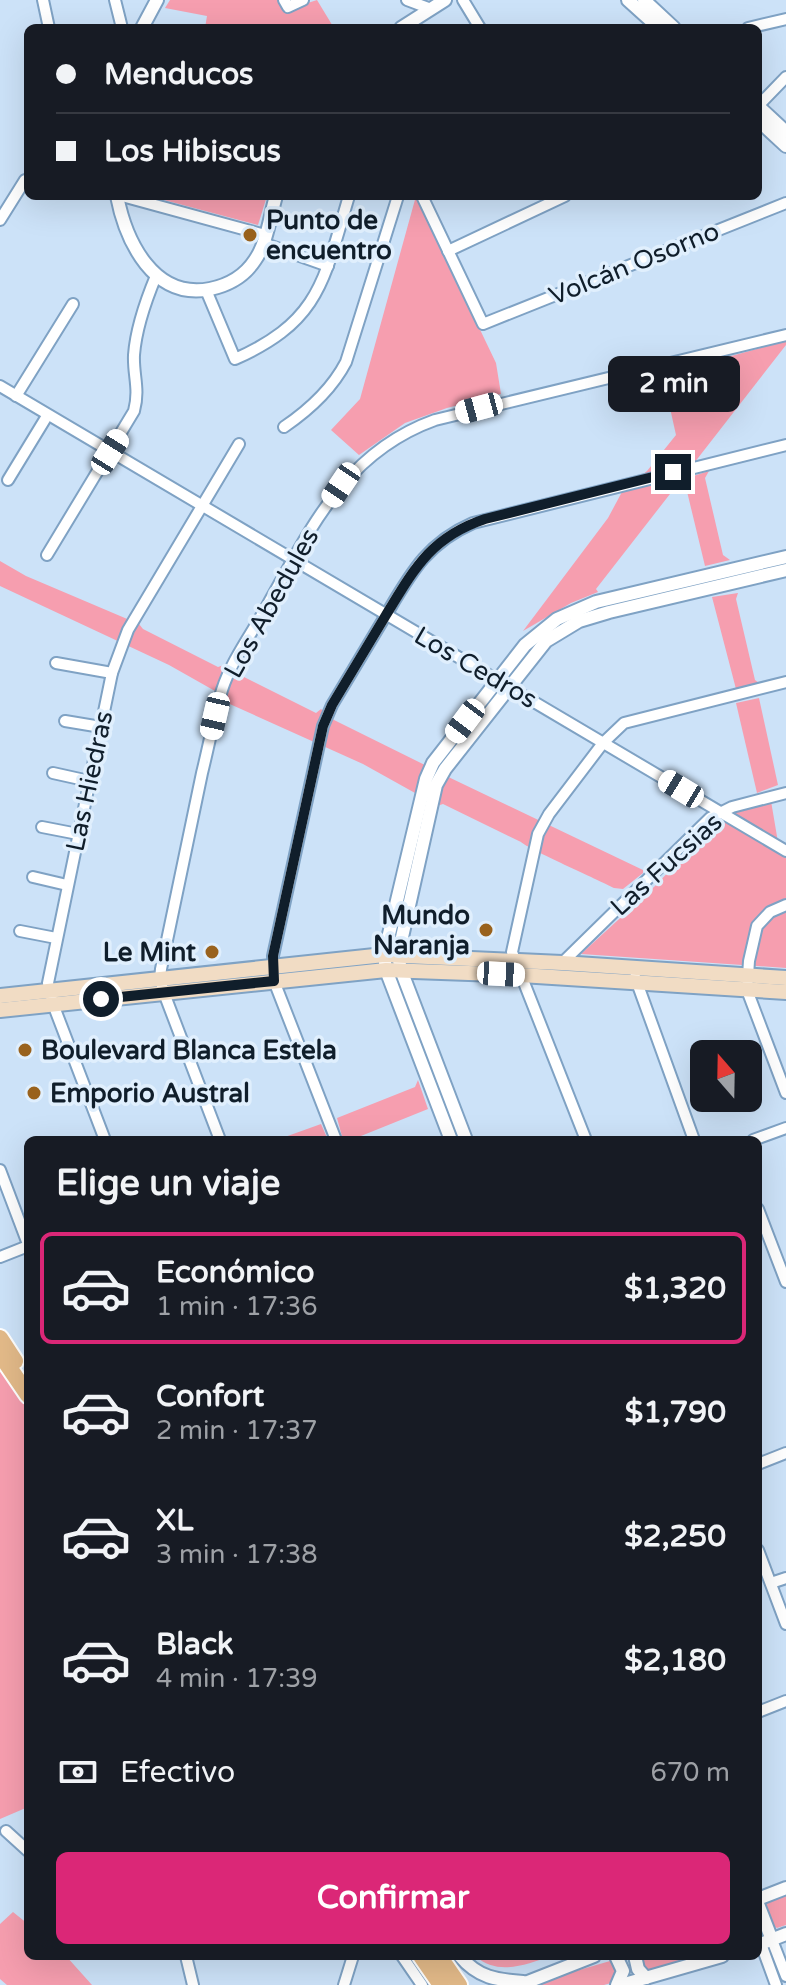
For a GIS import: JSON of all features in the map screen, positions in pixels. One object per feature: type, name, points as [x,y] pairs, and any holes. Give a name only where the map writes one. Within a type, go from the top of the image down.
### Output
[{"type":"main road","points":[[0,1010],[51,998],[392,962],[747,983],[786,992]]},
{"type":"main road","points":[[517,968],[562,963],[635,975]]},
{"type":"main road","points":[[747,983],[786,978]]},
{"type":"main road","points":[[0,996],[51,998]]},
{"type":"main road","points":[[0,1338],[24,1372]]},
{"type":"main road","points":[[0,1354],[24,1389]]},
{"type":"main road","points":[[424,1960],[441,1985]]},
{"type":"main road","points":[[442,1960],[459,1985]]},
{"type":"street","points":[[43,0],[48,24]]},
{"type":"street","points":[[115,0],[121,24]]},
{"type":"street","points":[[144,24],[157,0]]},
{"type":"street","points":[[286,3],[303,0]]},
{"type":"street","points":[[407,0],[431,9]]},
{"type":"street","points":[[407,24],[445,0]]},
{"type":"street","points":[[463,0],[478,24]]},
{"type":"street","points":[[628,0],[655,24]]},
{"type":"street","points":[[644,0],[670,24]]},
{"type":"street","points":[[762,25],[786,19]]},
{"type":"street","points":[[762,102],[786,77]]},
{"type":"street","points":[[762,110],[786,132]]},
{"type":"street","points":[[762,124],[786,146]]},
{"type":"street","points":[[0,220],[24,182]]},
{"type":"street","points":[[121,200],[129,235],[156,276],[180,288],[206,290],[238,279],[256,260],[275,200]]},
{"type":"street","points":[[133,200],[264,239],[328,266]]},
{"type":"street","points":[[206,290],[235,359],[267,344],[295,322],[316,296],[348,200]]},
{"type":"street","points":[[284,427],[320,397],[338,378],[346,362],[397,200]]},
{"type":"street","points":[[424,200],[448,251],[556,200]]},
{"type":"street","name":"Volcán Osorno","points":[[448,251],[483,324],[786,203]]},
{"type":"street","points":[[47,555],[134,411],[138,394],[134,358],[137,337],[156,276]]},
{"type":"street","points":[[16,396],[73,304]]},
{"type":"street","name":"Los Abedules","points":[[162,986],[221,694],[231,670],[293,560],[350,474],[371,454],[408,431],[435,420],[786,335]]},
{"type":"street","name":"Los Cedros","points":[[0,386],[786,851]]},
{"type":"street","points":[[8,480],[47,416]]},
{"type":"street","name":"Las Hiedras","points":[[103,1136],[51,998],[56,938],[112,673],[128,630],[239,444]]},
{"type":"street","points":[[334,1136],[273,974],[323,726],[332,705],[405,583],[426,554],[452,533],[473,523],[786,445]]},
{"type":"street","points":[[450,1136],[392,962],[426,779],[433,763],[496,680],[535,635],[569,612],[596,602],[786,557]]},
{"type":"street","points":[[464,1136],[392,962],[436,785],[445,769],[546,641],[579,621],[786,570]]},
{"type":"street","points":[[56,663],[112,673]]},
{"type":"street","points":[[584,1136],[512,952],[538,834],[549,814],[615,729],[632,720],[786,682]]},
{"type":"street","points":[[65,721],[101,727]]},
{"type":"street","points":[[53,773],[89,781]]},
{"type":"street","name":"Las Fucsias","points":[[562,963],[710,818],[786,793]]},
{"type":"street","points":[[42,827],[78,834]]},
{"type":"street","points":[[33,877],[67,885]]},
{"type":"street","points":[[786,905],[770,912],[757,926],[747,983],[786,1093]]},
{"type":"street","points":[[20,931],[56,938]]},
{"type":"street","points":[[635,975],[693,1136]]},
{"type":"street","points":[[162,986],[218,1136]]},
{"type":"street","points":[[762,1137],[786,1128]]},
{"type":"street","points":[[0,1170],[24,1234]]},
{"type":"street","points":[[762,1219],[786,1282]]},
{"type":"street","points":[[0,1257],[24,1247]]},
{"type":"street","points":[[762,1462],[786,1453]]},
{"type":"street","points":[[762,1560],[786,1624]]},
{"type":"street","points":[[771,1583],[786,1578]]},
{"type":"street","points":[[762,1710],[786,1701]]},
{"type":"street","points":[[6,1831],[24,1847]]},
{"type":"street","points":[[762,1900],[786,1888]]},
{"type":"street","points":[[762,1942],[786,1934]]},
{"type":"street","points":[[762,1942],[786,1976]]},
{"type":"street","points":[[762,1942],[776,1985]]},
{"type":"street","points":[[186,1960],[193,1985]]},
{"type":"street","points":[[344,1985],[352,1960]]},
{"type":"street","points":[[405,1960],[422,1985]]},
{"type":"street","points":[[464,1960],[483,1976],[522,1984],[584,1960]]},
{"type":"street","points":[[618,1960],[623,1971],[619,1985]]},
{"type":"street","points":[[636,1960],[638,1969],[646,1978]]},
{"type":"street","points":[[619,1985],[708,1960]]},
{"type":"shaded area","points":[[170,0],[280,0],[286,10],[317,0],[332,24],[206,24],[207,16],[165,8]]},
{"type":"shaded area","points":[[164,200],[266,200],[258,225]]},
{"type":"shaded area","points":[[415,200],[418,200],[496,363],[501,394],[405,423],[359,455],[331,430],[360,399]]},
{"type":"shaded area","points":[[786,341],[786,345],[596,589],[598,592],[571,603],[523,631],[608,518],[623,490],[647,471],[676,435],[662,372],[677,368],[686,405],[697,405],[726,367],[724,358]]},
{"type":"shaded area","points":[[709,471],[705,478],[723,555],[730,560],[705,566],[684,479]]},
{"type":"shaded area","points":[[0,561],[26,576],[139,624],[143,629],[218,667],[224,665],[238,669],[242,676],[316,713],[321,709],[334,720],[435,770],[496,692],[499,694],[440,773],[643,870],[643,873],[623,889],[614,888],[443,804],[437,806],[428,801],[413,855],[396,942],[391,942],[424,798],[363,764],[223,701],[215,691],[169,665],[0,586]]},
{"type":"shaded area","points":[[738,593],[736,599],[755,680],[759,683],[736,689],[712,597]]},
{"type":"shaded area","points":[[759,698],[778,785],[757,793],[736,703]]},
{"type":"shaded area","points":[[771,801],[780,854],[786,858],[786,968],[581,954],[655,886],[718,820],[736,807]]},
{"type":"shaded area","points":[[418,1080],[428,1109],[361,1136],[342,1136],[337,1118],[415,1087]]},
{"type":"shaded area","points":[[321,1124],[326,1136],[288,1136]]},
{"type":"shaded area","points":[[0,1368],[24,1402],[24,1809],[0,1819]]},
{"type":"shaded area","points":[[786,1895],[786,1925],[777,1928],[772,1925],[766,1903]]},
{"type":"shaded area","points":[[13,1912],[24,1921],[24,1960],[70,1960],[92,1985],[7,1985],[0,1979],[0,1924]]},
{"type":"shaded area","points":[[481,1960],[538,1960],[512,1967]]},
{"type":"shaded area","points":[[640,1960],[688,1960],[651,1973],[643,1969]]},
{"type":"shaded area","points":[[610,1961],[618,1964],[618,1981],[604,1985],[528,1985]]},
{"type":"place","name":"Punto de encuentro","points":[[250,235]]},
{"type":"place","name":"Mundo Naranja","points":[[486,930]]},
{"type":"place","name":"Le Mint","points":[[212,952]]},
{"type":"place","name":"Boulevard Blanca Estela","points":[[25,1050]]},
{"type":"place","name":"Emporio Austral","points":[[34,1093]]},
{"type":"route","points":[[101,999],[274,981],[271,967],[273,956],[323,726],[332,705],[405,583],[433,548],[462,528],[485,519],[673,472]]}]
